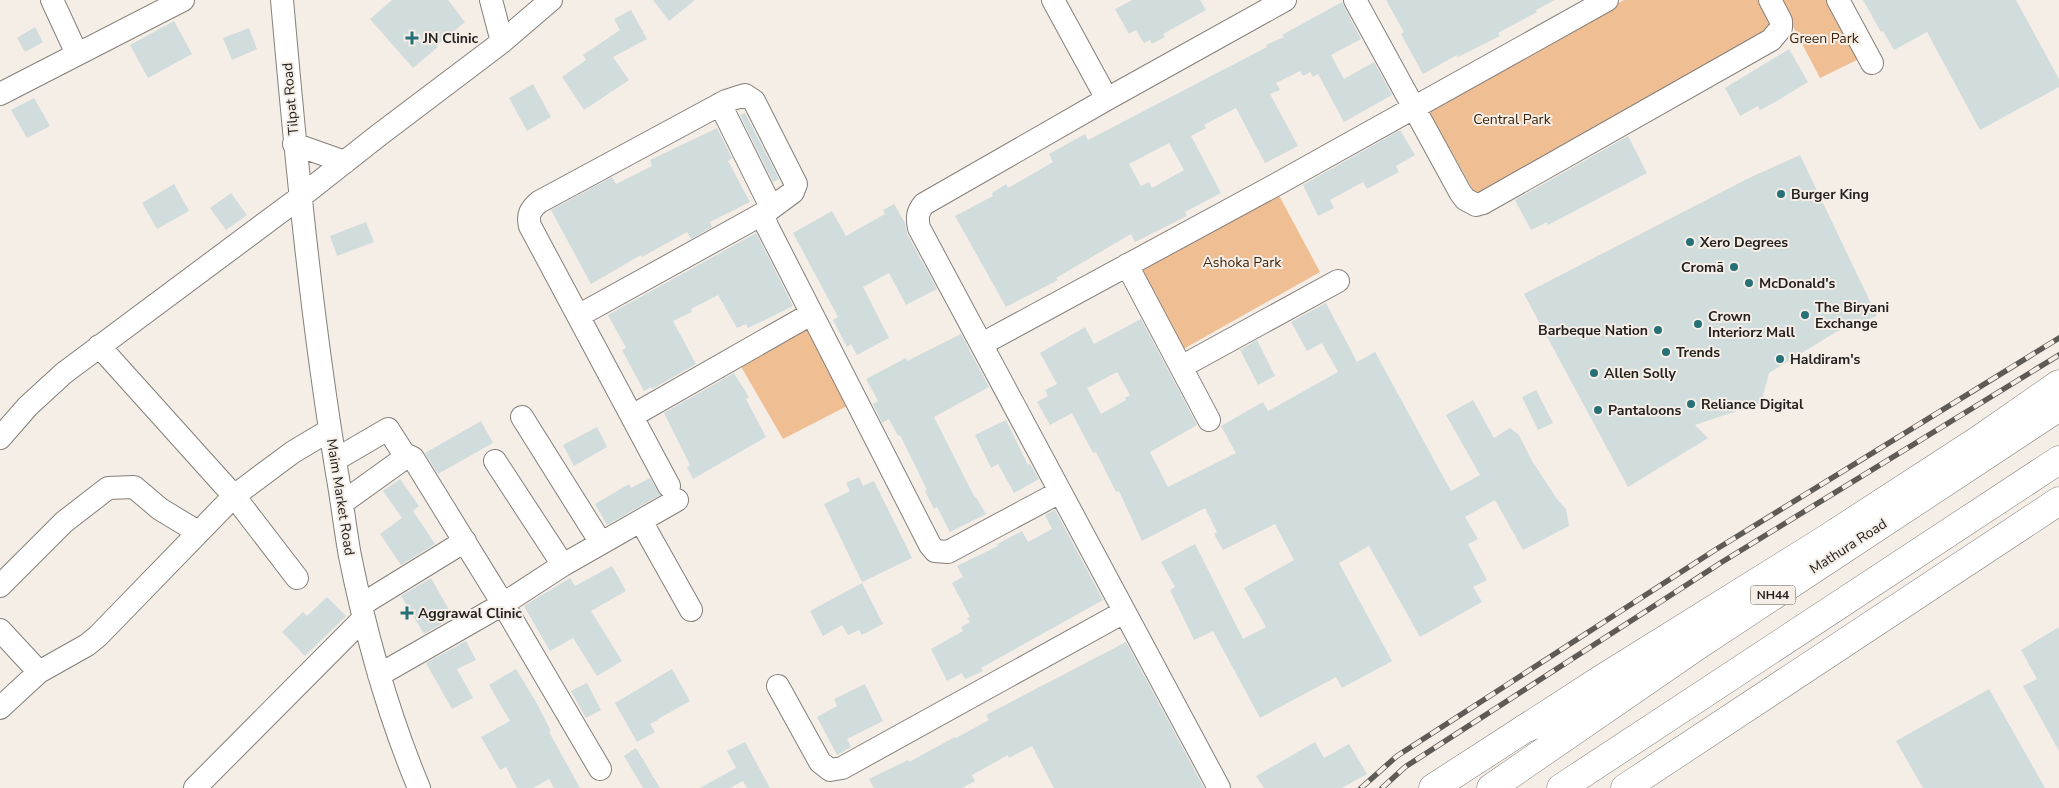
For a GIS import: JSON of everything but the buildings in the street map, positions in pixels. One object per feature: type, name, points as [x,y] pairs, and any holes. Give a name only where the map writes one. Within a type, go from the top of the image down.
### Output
[{"type":"main road","points":[[1433,788],[1823,541],[1980,439],[2059,384]]},
{"type":"main road","name":"Mathura Road","points":[[1491,788],[1646,681],[2059,408]]},
{"type":"main road","points":[[1561,788],[2059,460]]},
{"type":"main road","points":[[1625,788],[2059,501]]},
{"type":"main road","points":[[1524,729],[1646,681]]},
{"type":"street","points":[[52,0],[77,54]]},
{"type":"street","points":[[0,94],[183,0]]},
{"type":"street","name":"Tilpat Road","points":[[282,0],[299,198]]},
{"type":"street","points":[[491,0],[502,42]]},
{"type":"street","points":[[0,438],[46,390],[99,346],[299,198],[502,42],[551,0]]},
{"type":"street","points":[[1053,0],[1107,98]]},
{"type":"street","points":[[1219,788],[919,228],[918,217],[919,210],[924,204],[1107,98],[1285,0]]},
{"type":"street","points":[[1355,0],[1465,199],[1476,205],[1483,203],[1771,40],[1781,28],[1781,21],[1770,0]]},
{"type":"street","points":[[982,344],[1279,183],[1607,0]]},
{"type":"street","points":[[1838,0],[1872,63]]},
{"type":"street","points":[[379,675],[503,604],[563,565],[641,521],[673,493],[632,416],[578,316],[530,226],[529,215],[531,209],[540,202],[720,104],[741,95],[750,97],[796,184],[793,192],[768,210],[578,316]]},
{"type":"street","points":[[720,104],[768,210],[765,220],[767,226],[930,545],[935,551],[948,552],[1060,492]]},
{"type":"street","points":[[294,144],[345,162]]},
{"type":"street","name":"Maim Market Road","points":[[299,198],[330,430],[350,555],[379,675],[406,758],[419,788]]},
{"type":"street","points":[[1127,265],[1209,420]]},
{"type":"street","points":[[1181,367],[1338,281]]},
{"type":"street","points":[[632,416],[811,314]]},
{"type":"street","points":[[99,346],[234,496],[297,578]]},
{"type":"street","points":[[522,417],[601,543]]},
{"type":"street","points":[[335,460],[388,429],[406,457]]},
{"type":"street","points":[[0,708],[39,672],[87,645],[98,636],[234,496],[293,452],[330,430]]},
{"type":"street","points":[[342,503],[406,457],[411,456],[415,460],[503,604],[600,770]]},
{"type":"street","points":[[495,461],[563,565]]},
{"type":"street","points":[[0,586],[64,522],[108,488],[134,487],[160,509],[198,532]]},
{"type":"street","points":[[641,521],[691,610]]},
{"type":"street","points":[[195,788],[362,611],[465,541]]},
{"type":"street","points":[[778,686],[820,762],[830,770],[842,768],[1124,612]]},
{"type":"street","points":[[0,630],[39,672]]},
{"type":"green space","name":"Central Park","points":[[1624,0],[1758,0],[1774,27],[1477,197],[1428,110]]},
{"type":"green space","name":"Green Park","points":[[1779,0],[1829,0],[1861,58],[1820,78]]},
{"type":"green space","name":"Ashoka Park","points":[[1275,188],[1320,272],[1180,351],[1136,271]]},
{"type":"green space","points":[[809,326],[851,404],[783,439],[739,363]]},
{"type":"railway","points":[[1361,788],[1397,756],[1715,550],[2059,338]]},
{"type":"railway","points":[[1382,788],[1405,767],[1722,562],[2059,355]]},
{"type":"place","name":"JN Clinic","points":[[412,38]]},
{"type":"place","name":"Burger King","points":[[1781,194]]},
{"type":"place","name":"Xero Degrees","points":[[1690,242]]},
{"type":"place","name":"Cromā","points":[[1734,267]]},
{"type":"place","name":"McDonald's","points":[[1749,283]]},
{"type":"place","name":"The Biryani Exchange","points":[[1805,315]]},
{"type":"place","name":"Crown Interiorz Mall","points":[[1698,324]]},
{"type":"place","name":"Barbeque Nation","points":[[1658,330]]},
{"type":"place","name":"Trends","points":[[1666,352]]},
{"type":"place","name":"Haldiram's","points":[[1780,359]]},
{"type":"place","name":"Allen Solly","points":[[1594,373]]},
{"type":"place","name":"Reliance Digital","points":[[1691,404]]},
{"type":"place","name":"Pantaloons","points":[[1598,410]]},
{"type":"place","name":"Aggrawal Clinic","points":[[407,613]]}]
